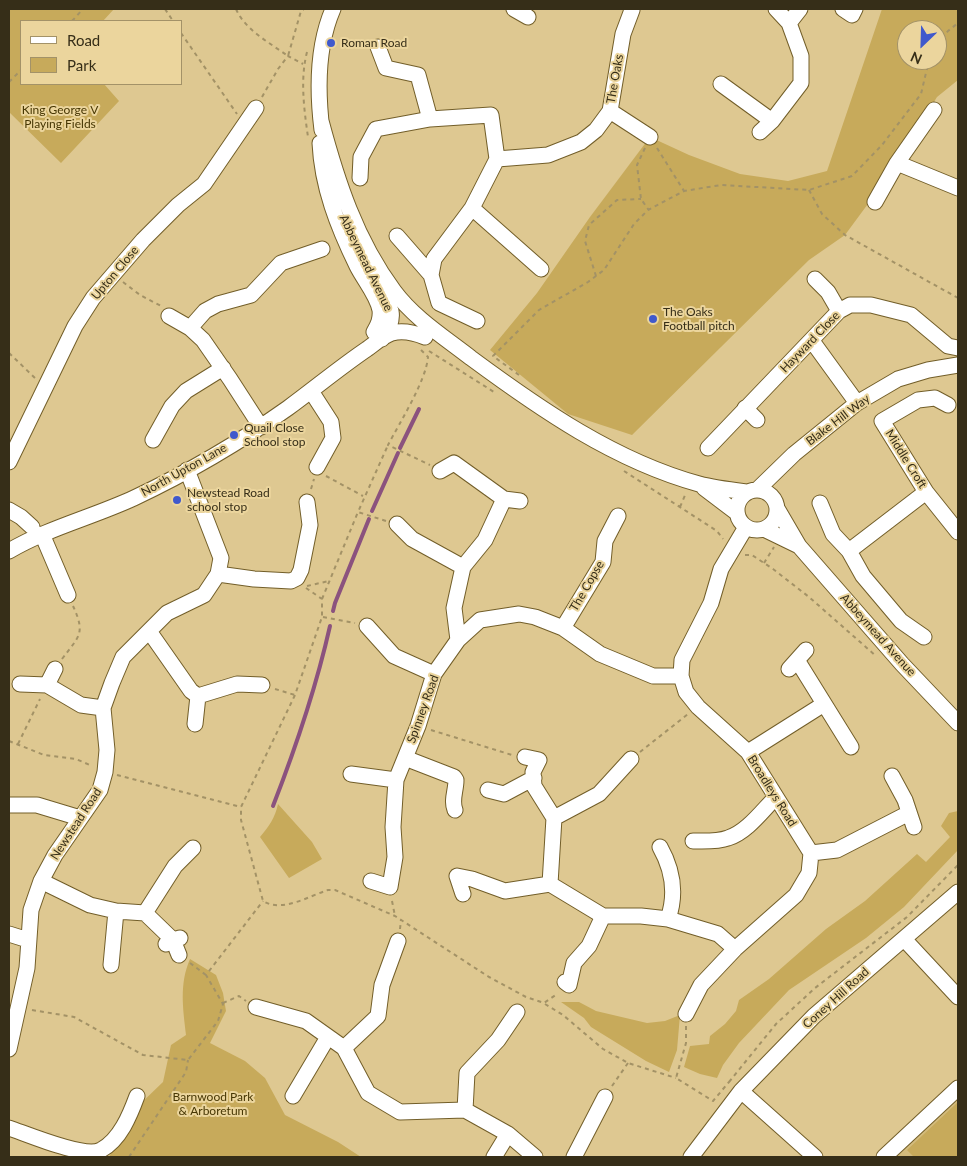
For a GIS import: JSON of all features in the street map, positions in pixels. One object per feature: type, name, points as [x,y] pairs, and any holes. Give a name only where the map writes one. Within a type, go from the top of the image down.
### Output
[{"type":"street","name":"Abbeymead Avenue","points":[[333,9],[324,36],[321,62],[319,86],[321,121],[327,164],[334,195],[363,260],[388,303],[392,317],[390,325],[378,336]]},
{"type":"street","points":[[514,9],[528,17]]},
{"type":"street","name":"The Oaks","points":[[497,159],[548,155],[581,142],[596,130],[610,111],[623,34],[632,9]]},
{"type":"street","points":[[760,132],[772,121],[801,83],[802,56],[789,23],[776,9]]},
{"type":"street","points":[[789,23],[800,9]]},
{"type":"street","points":[[843,9],[852,15],[855,9]]},
{"type":"street","points":[[378,47],[386,68],[418,75],[430,119]]},
{"type":"street","points":[[722,84],[772,121]]},
{"type":"street","name":"Upton Close","points":[[9,462],[75,326],[93,298],[129,254],[178,205],[204,184],[256,108]]},
{"type":"street","points":[[875,202],[896,164],[934,110]]},
{"type":"street","points":[[610,111],[650,137]]},
{"type":"street","points":[[360,178],[361,158],[376,129],[430,119],[492,115],[497,159],[472,208],[434,259],[431,275]]},
{"type":"street","name":"Abbeymead Avenue","points":[[321,121],[320,154],[328,196],[346,244],[376,300],[380,314],[378,336]]},
{"type":"street","name":"Abbeymead Avenue","points":[[321,121],[340,188],[364,242],[394,291],[414,312],[428,332]]},
{"type":"street","points":[[896,164],[958,188]]},
{"type":"street","points":[[472,208],[541,269]]},
{"type":"street","points":[[397,236],[431,275],[439,302],[478,321]]},
{"type":"street","points":[[190,328],[204,311],[218,304],[251,295],[281,263],[322,249]]},
{"type":"street","points":[[815,280],[828,292],[839,311]]},
{"type":"street","name":"Abbeymead Avenue","points":[[376,300],[392,317]]},
{"type":"street","name":"Hayward Close","points":[[708,448],[745,408],[812,342],[839,311],[850,304],[872,300],[911,315],[948,346],[958,348]]},
{"type":"street","points":[[169,316],[190,328],[203,340],[261,427]]},
{"type":"street","name":"Abbeymead Avenue","points":[[392,317],[404,316],[414,318],[428,332],[524,396],[608,446],[642,463],[699,484],[752,491]]},
{"type":"street","name":"Abbeymead Avenue","points":[[378,336],[400,332],[428,332]]},
{"type":"street","name":"North Upton Lane","points":[[9,551],[37,531],[134,498],[261,427],[311,392],[378,336]]},
{"type":"street","points":[[812,342],[857,403]]},
{"type":"street","name":"Blake Hill Way","points":[[752,491],[857,403],[898,379],[928,370],[958,365]]},
{"type":"street","points":[[152,440],[172,406],[186,391],[223,368]]},
{"type":"street","points":[[311,392],[331,422],[333,438],[317,467]]},
{"type":"street","name":"Middle Croft","points":[[948,405],[935,398],[918,400],[876,422],[926,492],[958,532]]},
{"type":"street","points":[[745,408],[757,420]]},
{"type":"street","points":[[437,469],[454,457],[504,499],[520,501]]},
{"type":"street","points":[[777,507],[772,496],[766,491],[752,491],[739,501],[737,513],[739,519],[746,527],[756,530],[764,529],[774,522],[777,507],[780,468]]},
{"type":"street","points":[[187,470],[220,558],[218,574],[301,583],[301,570],[315,524],[307,502]]},
{"type":"street","name":"Abbeymead Avenue","points":[[699,484],[720,498],[737,513]]},
{"type":"street","points":[[849,552],[926,492]]},
{"type":"street","points":[[458,640],[454,608],[463,566],[485,540],[504,499]]},
{"type":"street","points":[[820,503],[833,534],[849,552],[863,576],[901,621],[924,637]]},
{"type":"street","name":"Abbeymead Avenue","points":[[777,507],[799,546],[902,664],[958,722]]},
{"type":"street","points":[[9,510],[21,517],[37,531],[68,594]]},
{"type":"street","name":"The Copse","points":[[563,628],[608,564],[606,541],[618,516]]},
{"type":"street","points":[[397,524],[408,545],[463,566]]},
{"type":"street","points":[[681,676],[682,660],[711,603],[721,569],[746,527]]},
{"type":"street","name":"Abbeymead Avenue","points":[[764,529],[799,546]]},
{"type":"street","name":"Newstead Road","points":[[9,1048],[27,968],[31,910],[41,881],[55,855],[100,790],[106,772],[107,750],[103,708],[123,657],[167,613],[204,595],[218,574]]},
{"type":"street","name":"Spinney Road","points":[[390,887],[395,857],[393,827],[396,780],[418,726],[434,674],[458,640],[480,620],[519,614],[535,617],[563,628],[600,654],[653,676],[681,676]]},
{"type":"street","points":[[367,626],[394,656],[434,674]]},
{"type":"street","points":[[149,631],[191,691],[198,696]]},
{"type":"street","points":[[798,660],[851,746]]},
{"type":"street","points":[[47,686],[55,669]]},
{"type":"street","name":"Broadleys Road","points":[[681,676],[686,692],[698,707],[748,752],[811,853]]},
{"type":"street","points":[[20,684],[47,686],[81,705],[103,708]]},
{"type":"street","points":[[198,696],[237,684],[262,685]]},
{"type":"street","points":[[195,724],[198,696]]},
{"type":"street","points":[[748,752],[824,704]]},
{"type":"street","points":[[525,757],[539,760],[533,772],[534,786],[554,818],[550,884]]},
{"type":"street","points":[[405,758],[454,777],[456,780],[453,798],[455,810]]},
{"type":"street","points":[[554,818],[599,794],[631,759]]},
{"type":"street","points":[[351,773],[396,780]]},
{"type":"street","points":[[686,1014],[701,985],[734,949],[796,895],[809,873],[811,853],[837,850],[909,813],[892,776]]},
{"type":"street","points":[[488,790],[504,794],[534,778]]},
{"type":"street","points":[[693,841],[718,841],[730,838],[746,827],[776,797]]},
{"type":"street","points":[[9,805],[37,805],[80,818]]},
{"type":"street","points":[[660,847],[671,871],[673,896],[668,919]]},
{"type":"street","points":[[145,913],[175,866],[193,848]]},
{"type":"street","points":[[463,894],[457,876],[472,879],[505,891],[550,884],[604,916],[641,916],[668,919],[718,934],[734,949]]},
{"type":"street","points":[[41,881],[90,905],[116,911],[145,913],[173,941],[179,955]]},
{"type":"street","points":[[371,881],[390,887]]},
{"type":"street","name":"Coney Hill Road","points":[[691,1157],[724,1113],[735,1086],[958,892]]},
{"type":"street","points":[[110,965],[116,911]]},
{"type":"street","points":[[567,983],[574,963],[589,946],[604,916]]},
{"type":"street","points":[[9,934],[28,940]]},
{"type":"street","points":[[904,939],[958,998]]},
{"type":"street","points":[[344,1048],[378,1016],[382,985],[398,941]]},
{"type":"street","points":[[256,1007],[306,1020],[344,1048],[368,1093],[400,1112],[465,1110],[508,1134],[534,1157]]},
{"type":"street","points":[[465,1110],[467,1073],[498,1040],[517,1012]]},
{"type":"street","points":[[293,1096],[328,1037]]},
{"type":"street","points":[[735,1086],[814,1157]]},
{"type":"street","points":[[884,1157],[958,1088]]},
{"type":"street","points":[[9,1128],[74,1150],[88,1153],[101,1151],[115,1140],[137,1096]]},
{"type":"street","points":[[574,1157],[605,1097]]},
{"type":"street","points":[[494,1157],[508,1134]]},
{"type":"path","points":[[73,20],[83,9]]},
{"type":"path","points":[[164,9],[172,20]]},
{"type":"path","points":[[236,9],[239,16],[255,33],[288,56],[304,64]]},
{"type":"path","points":[[256,108],[278,69],[288,56],[301,11],[304,9]]},
{"type":"path","points":[[947,32],[958,23]]},
{"type":"path","points":[[182,34],[245,126]]},
{"type":"path","points":[[524,396],[529,388],[517,373],[493,356],[539,310],[596,277],[604,270],[634,224],[648,210],[684,191],[721,185],[810,190],[852,176],[882,146],[922,94],[927,70]]},
{"type":"path","points":[[9,81],[20,71]]},
{"type":"path","points":[[650,137],[684,191]]},
{"type":"path","points":[[648,210],[641,199],[637,165],[650,137]]},
{"type":"path","points":[[810,190],[822,214],[844,235],[958,298]]},
{"type":"path","points":[[596,277],[585,241],[589,225],[617,200],[641,199]]},
{"type":"path","points":[[113,273],[140,295],[168,310],[169,316]]},
{"type":"path","points":[[9,353],[46,388]]},
{"type":"path","points":[[263,902],[241,820],[241,807],[294,695],[322,617],[322,599],[363,496],[419,385],[428,356]]},
{"type":"path","points":[[388,445],[437,469]]},
{"type":"path","points":[[307,502],[317,467],[363,496]]},
{"type":"path","points":[[358,512],[397,524]]},
{"type":"path","points":[[741,555],[752,555],[773,569],[880,659]]},
{"type":"path","points":[[301,583],[329,581]]},
{"type":"path","points":[[301,583],[322,599]]},
{"type":"path","points":[[55,669],[80,632],[80,622],[68,594]]},
{"type":"path","points":[[322,617],[367,626]]},
{"type":"path","points":[[262,685],[294,695]]},
{"type":"path","points":[[18,745],[47,686]]},
{"type":"path","points":[[631,759],[698,707]]},
{"type":"path","points":[[418,726],[502,753],[525,757]]},
{"type":"path","points":[[9,741],[44,755],[76,759],[106,772],[241,807]]},
{"type":"path","points":[[263,902],[274,906],[284,905],[331,890],[395,916],[488,976],[526,997],[544,1003],[564,1015],[603,1049],[628,1063],[676,1078],[713,1101],[735,1086],[776,1024],[815,988],[907,917],[958,865]]},
{"type":"path","points":[[390,887],[395,916]]},
{"type":"path","points":[[206,975],[263,902]]},
{"type":"path","points":[[129,1157],[186,1072],[188,1060],[218,1021],[222,1004],[206,975],[179,955]]},
{"type":"path","points":[[544,1003],[567,983]]},
{"type":"path","points":[[222,1004],[239,996],[256,1007]]},
{"type":"path","points":[[26,1009],[74,1018],[143,1055],[188,1060]]},
{"type":"path","points":[[676,1078],[686,1044],[686,1014]]},
{"type":"path","points":[[605,1097],[628,1063]]},
{"type":"shaded area","points":[[958,1097],[958,1157],[893,1157]]},
{"type":"green space","name":"King George V Playing Fields","points":[[9,9],[114,9],[104,20],[20,20],[20,85],[105,85],[119,101],[61,163],[9,112]]},
{"type":"green space","points":[[882,9],[958,9],[958,80],[937,97],[890,174],[845,235],[809,260],[632,435],[568,414],[490,350],[537,293],[590,217],[650,137],[689,155],[740,174],[788,181],[827,171]]},
{"type":"green space","points":[[278,804],[312,842],[322,859],[289,878],[260,837],[271,822]]},
{"type":"green space","points":[[958,811],[958,850],[904,907],[866,938],[789,990],[739,1043],[723,1065],[717,1078],[700,1074],[684,1067],[690,1046],[709,1044],[710,1036],[725,1024],[736,1011],[739,1000],[769,979],[826,929],[865,901],[917,854],[926,862],[950,837],[941,826],[949,813]]},
{"type":"green space","name":"Barnwood Park & Arboretum","points":[[190,959],[216,975],[223,993],[226,1011],[210,1043],[245,1061],[265,1078],[285,1115],[338,1142],[361,1157],[109,1157],[136,1108],[163,1082],[171,1045],[186,1035],[183,987]]},
{"type":"green space","points":[[561,1002],[579,1002],[596,1011],[647,1023],[665,1021],[680,1015],[677,1050],[669,1072],[646,1061],[591,1027],[584,1018]]},
{"type":"green space","points":[[958,1102],[958,1157],[914,1157],[907,1150]]},
{"type":"waterway","points":[[400,448],[419,409]]},
{"type":"waterway","points":[[372,511],[398,453]]},
{"type":"waterway","points":[[333,611],[369,519]]},
{"type":"waterway","points":[[273,806],[305,717],[330,626]]},
{"type":"place","name":"Roman Road","points":[[331,43]]},
{"type":"place","name":"The Oaks Football pitch","points":[[653,319]]},
{"type":"place","name":"Quail Close School stop","points":[[234,435]]},
{"type":"place","name":"Newstead Road school stop","points":[[177,500]]}]
